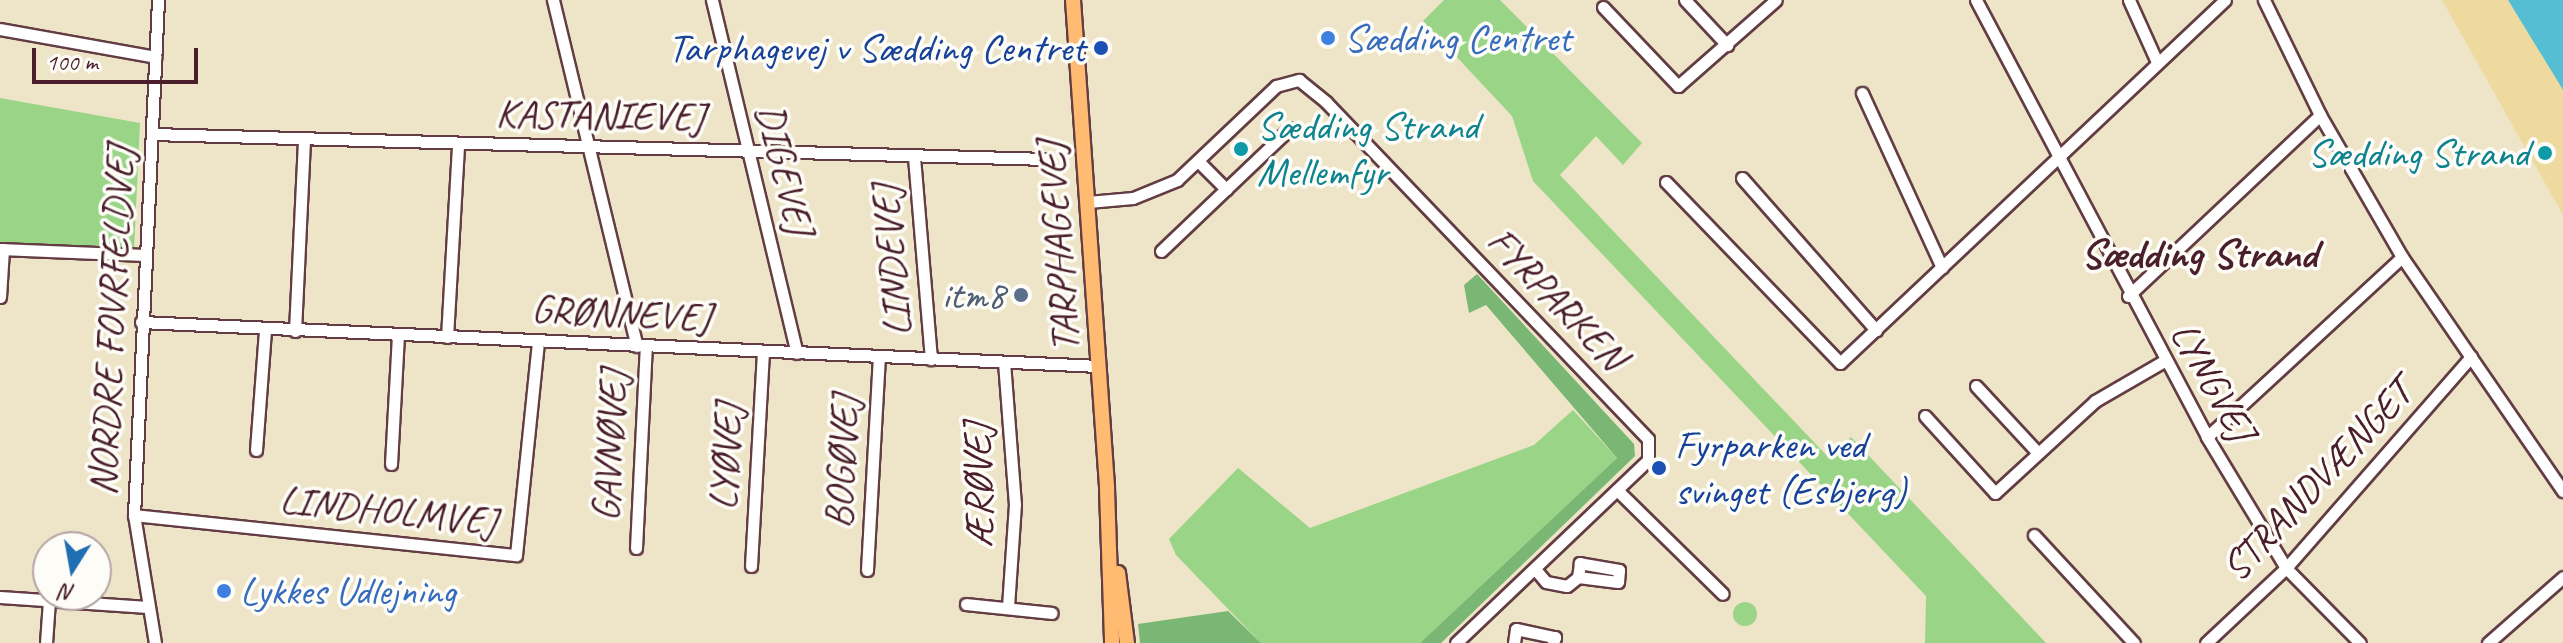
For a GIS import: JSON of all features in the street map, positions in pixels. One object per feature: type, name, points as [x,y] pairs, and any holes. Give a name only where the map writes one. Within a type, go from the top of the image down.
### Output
[{"type":"main road","name":"TARPHAGEVEJ","points":[[1073,0],[1107,489],[1112,643]]},
{"type":"main road","name":"TARPHAGEVEJ","points":[[1107,489],[1127,643]]},
{"type":"street","name":"NORDRE FOVRFELDVEJ","points":[[155,643],[134,515],[158,0]]},
{"type":"street","name":"GAVNØVEJ","points":[[553,0],[588,147],[642,346],[636,548]]},
{"type":"street","name":"DIGEVEJ","points":[[712,0],[797,353]]},
{"type":"street","points":[[1685,0],[1727,45]]},
{"type":"street","points":[[1603,7],[1678,86],[1776,0]]},
{"type":"street","name":"LYNGVEJ","points":[[1976,0],[2128,296],[2207,437],[2286,568],[2360,643]]},
{"type":"street","points":[[2129,0],[2157,62]]},
{"type":"street","points":[[1666,182],[1840,363],[2225,0]]},
{"type":"street","points":[[2264,0],[2320,115],[2402,257],[2563,491]]},
{"type":"street","points":[[0,29],[155,57]]},
{"type":"street","name":"FYRPARKEN","points":[[1088,202],[1154,193],[1198,161],[1276,86],[1290,80],[1307,84],[1648,439],[1648,460],[1464,640]]},
{"type":"street","points":[[1862,93],[1942,268]]},
{"type":"street","points":[[2128,296],[2320,115]]},
{"type":"street","points":[[1161,251],[1290,128]]},
{"type":"street","name":"KASTANIEVEJ","points":[[152,134],[1045,159]]},
{"type":"street","points":[[295,331],[304,140]]},
{"type":"street","points":[[447,337],[458,144]]},
{"type":"street","name":"LINDEVEJ","points":[[914,157],[931,359]]},
{"type":"street","points":[[1198,161],[1226,189]]},
{"type":"street","points":[[1742,178],[1876,330]]},
{"type":"street","points":[[0,297],[1,249],[145,255]]},
{"type":"street","points":[[2207,437],[2402,257]]},
{"type":"street","name":"GRØNNEVEJ","points":[[141,322],[1098,366]]},
{"type":"street","points":[[256,450],[265,329]]},
{"type":"street","points":[[391,464],[398,335]]},
{"type":"street","name":"LINDHOLMVEJ","points":[[134,515],[516,555],[538,341]]},
{"type":"street","name":"LYØVEJ","points":[[751,566],[763,351]]},
{"type":"street","name":"BOGØVEJ","points":[[867,570],[879,357]]},
{"type":"street","name":"STRANDVÆNGET","points":[[2206,643],[2286,568],[2471,357]]},
{"type":"street","points":[[1925,416],[1995,493],[2095,401],[2164,361]]},
{"type":"street","name":"ÆRØVEJ","points":[[1004,362],[1015,504],[1008,607]]},
{"type":"street","points":[[1976,386],[2038,453]]},
{"type":"street","points":[[1617,490],[1723,594]]},
{"type":"street","points":[[2034,535],[2134,643]]},
{"type":"street","points":[[1535,569],[1546,582],[1567,586],[1578,577]]},
{"type":"street","points":[[2488,643],[2563,577]]},
{"type":"street","points":[[0,597],[32,599]]},
{"type":"street","points":[[112,604],[148,607]]},
{"type":"street","name":"ÆRØVEJ","points":[[966,604],[1052,613]]},
{"type":"street","points":[[46,643],[48,611]]},
{"type":"street","points":[[1514,643],[1516,629],[1555,637],[1553,643]]},
{"type":"green space","points":[[1444,0],[1500,0],[1642,143],[1623,165],[1596,136],[1560,175],[1829,458],[1851,437],[2046,643],[1925,643],[1926,596],[1533,181],[1512,116],[1423,21]]},
{"type":"green space","points":[[0,98],[140,123],[134,250],[0,242]]},
{"type":"green space","points":[[1477,274],[1634,444],[1635,456],[1441,643],[1420,643],[1617,458],[1486,305],[1469,313],[1464,285]]},
{"type":"green space","points":[[1573,410],[1617,458],[1420,643],[1261,643],[1176,555],[1169,539],[1238,468],[1310,528],[1534,445]]},
{"type":"green space","points":[[1745,602],[1753,606],[1757,614],[1753,622],[1745,626],[1737,622],[1733,614],[1737,606]]},
{"type":"green space","points":[[1228,611],[1261,643],[1140,643],[1138,624]]},
{"type":"sand","name":"Sædding Strand","points":[[2442,0],[2508,0],[2563,90],[2563,215]]},
{"type":"water","points":[[2508,0],[2563,0],[2563,90]]},
{"type":"place","name":"Sædding Centret","points":[[1328,38]]},
{"type":"place","name":"Tarphagevej v Sædding Centret","points":[[1101,48]]},
{"type":"place","name":"Sædding Strand Mellemfyr","points":[[1241,149]]},
{"type":"place","name":"Sædding Strand","points":[[2545,153]]},
{"type":"place","name":"itm8","points":[[1021,295]]},
{"type":"place","name":"Fyrparken ved svinget (Esbjerg)","points":[[1659,468]]},
{"type":"place","name":"Lykkes Udlejning","points":[[224,591]]},
{"type":"district","name":"Sædding Strand","points":[[2199,254]]}]
